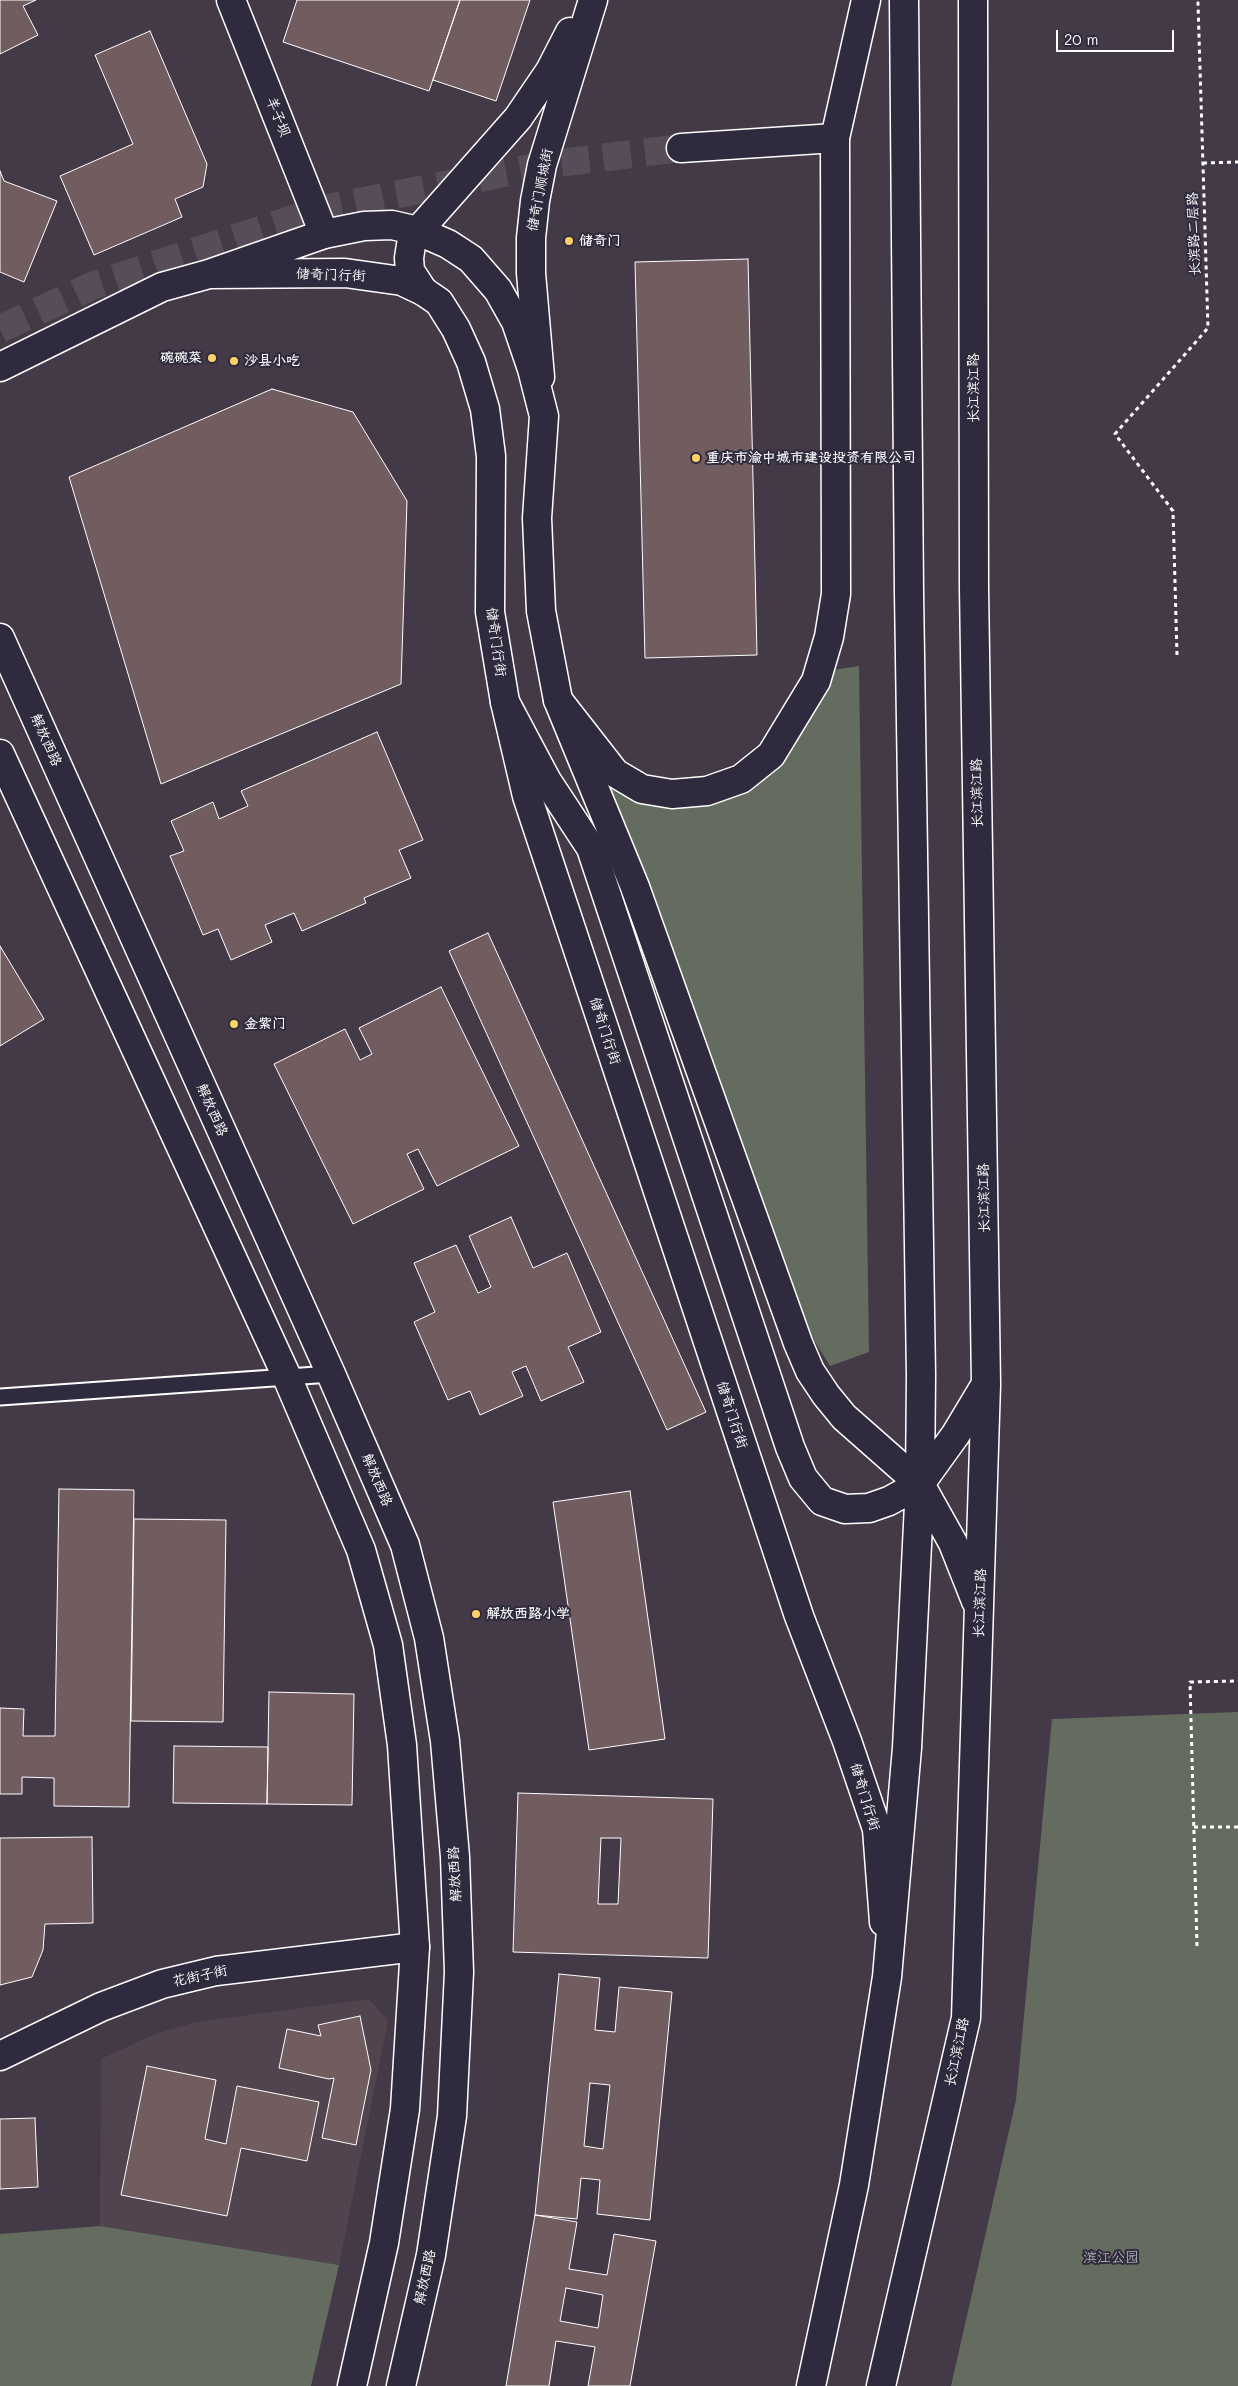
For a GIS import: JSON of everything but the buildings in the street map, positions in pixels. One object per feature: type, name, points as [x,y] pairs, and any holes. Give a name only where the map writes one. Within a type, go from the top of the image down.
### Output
[{"type":"main road","name":"羊子坝","points":[[231,0],[324,234]]},
{"type":"main road","points":[[423,291],[414,280],[409,258],[411,245],[418,231],[518,118],[550,71],[587,0]]},
{"type":"main road","name":"储奇门顺城街","points":[[544,416],[531,273],[531,238],[535,201],[542,165],[593,0]]},
{"type":"main road","points":[[558,700],[615,773],[642,789],[672,794],[707,791],[741,779],[771,755],[816,681],[829,637],[836,594],[835,138],[866,0]]},
{"type":"main road","points":[[810,2386],[854,2185],[887,1977],[907,1748],[920,1484],[921,1376],[908,592],[904,0]]},
{"type":"main road","name":"长江滨江路","points":[[881,2386],[966,2018],[986,1384],[974,587],[973,0]]},
{"type":"main road","points":[[681,148],[835,138]]},
{"type":"main road","name":"储奇门行街","points":[[0,367],[162,287],[209,274],[324,234],[364,226],[392,225],[418,231],[448,244],[471,259],[498,290],[516,322],[532,369],[544,416],[537,518],[541,611],[558,700],[635,888],[798,1343],[810,1371],[826,1396],[844,1417],[920,1484]]},
{"type":"main road","name":"储奇门行街","points":[[209,274],[346,273],[402,281],[423,291],[439,302],[456,329],[471,362],[485,408],[490,456],[490,612],[505,702],[527,796],[799,1616],[848,1741],[877,1829],[887,1977]]},
{"type":"main road","name":"解放西路","points":[[0,638],[331,1374],[405,1545],[427,1628],[445,1741],[455,1857],[459,1972],[452,2116],[431,2255],[401,2386]]},
{"type":"main road","points":[[505,702],[547,781],[591,848],[790,1447],[803,1478],[822,1501],[845,1510],[869,1508],[889,1501],[920,1484],[956,1434],[986,1384]]},
{"type":"main road","points":[[0,754],[287,1377],[361,1550],[388,1645],[402,1745],[415,1947],[405,2109],[384,2243],[352,2386]]},
{"type":"main road","points":[[921,1376],[932,1412],[938,1422],[946,1426],[954,1424],[972,1407]]},
{"type":"main road","points":[[920,1484],[953,1543],[980,1611]]},
{"type":"main road","name":"花街子街","points":[[0,2056],[101,2007],[162,1984],[216,1971],[415,1947]]},
{"type":"lane","points":[[0,1397],[331,1374]]},
{"type":"path","name":"长滨路二层路","points":[[1177,656],[1173,511],[1115,434],[1208,328],[1198,3],[1195,0]]},
{"type":"path","points":[[1203,163],[1238,162]]},
{"type":"path","points":[[1197,1946],[1190,1682],[1238,1681]]},
{"type":"path","points":[[1194,1827],[1238,1827]]},
{"type":"shaded area","points":[[369,1999],[388,2021],[339,2265],[100,2226],[101,2059],[155,2034],[196,2022]]},
{"type":"green space","points":[[859,666],[869,1352],[830,1366],[810,1334],[603,787],[614,781],[748,787],[827,671]]},
{"type":"green space","name":"滨江公园","points":[[1238,1712],[1238,2386],[951,2386],[1016,2100],[1052,1719]]},
{"type":"green space","points":[[100,2226],[339,2265],[311,2386],[0,2386],[0,2234]]},
{"type":"tunnel","points":[[0,329],[94,285],[323,209],[551,164],[681,148]]},
{"type":"place","name":"储奇门","points":[[569,241]]},
{"type":"place","name":"碗碗菜","points":[[212,358]]},
{"type":"place","name":"沙县小吃","points":[[234,361]]},
{"type":"place","name":"重庆市渝中城市建设投资有限公司","points":[[696,458]]},
{"type":"place","name":"金紫门","points":[[234,1024]]},
{"type":"place","name":"解放西路小学","points":[[476,1614]]}]
